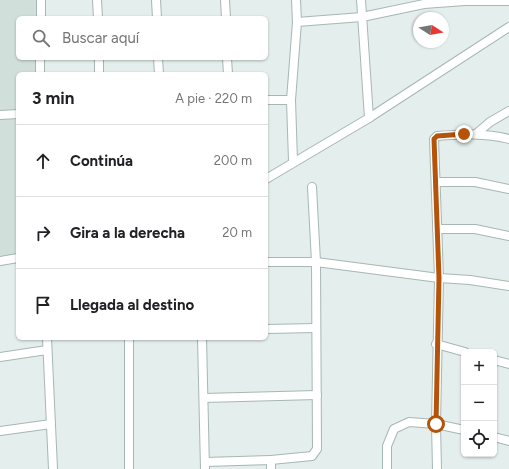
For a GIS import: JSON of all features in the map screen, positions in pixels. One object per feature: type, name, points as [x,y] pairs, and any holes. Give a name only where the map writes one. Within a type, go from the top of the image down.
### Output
[{"type":"street","points":[[41,0],[41,16]]},
{"type":"street","points":[[97,0],[98,16]]},
{"type":"street","points":[[156,0],[157,16]]},
{"type":"street","points":[[225,0],[226,16]]},
{"type":"street","points":[[293,161],[291,100],[297,22],[296,0]]},
{"type":"street","points":[[361,0],[369,118]]},
{"type":"street","points":[[297,22],[362,17],[424,4],[464,1],[509,2]]},
{"type":"street","points":[[268,178],[293,161],[369,118],[509,27]]},
{"type":"street","points":[[40,60],[40,72]]},
{"type":"street","points":[[99,60],[99,72]]},
{"type":"street","points":[[158,60],[159,72]]},
{"type":"street","points":[[227,60],[228,72]]},
{"type":"street","points":[[268,100],[291,100]]},
{"type":"street","points":[[476,134],[490,122],[509,111]]},
{"type":"street","points":[[0,115],[16,114]]},
{"type":"street","points":[[437,469],[436,344],[439,278],[434,139],[435,137],[476,134],[509,139]]},
{"type":"street","points":[[436,182],[475,182],[509,189]]},
{"type":"street","points":[[202,340],[205,466],[312,456],[315,453],[317,395],[316,262],[312,187]]},
{"type":"street","points":[[437,230],[475,228],[509,236]]},
{"type":"street","points":[[0,261],[16,258]]},
{"type":"street","points":[[268,262],[316,262],[509,286]]},
{"type":"street","points":[[268,329],[316,328]]},
{"type":"street","points":[[47,340],[53,469]]},
{"type":"street","points":[[129,469],[130,340]]},
{"type":"street","points":[[436,344],[461,351]]},
{"type":"street","points":[[0,357],[47,350]]},
{"type":"street","points":[[497,361],[509,364]]},
{"type":"street","points":[[204,398],[317,395]]},
{"type":"street","points":[[387,469],[387,446],[394,429],[409,422],[436,424],[461,429]]},
{"type":"street","points":[[0,431],[51,424]]},
{"type":"street","points":[[497,439],[509,441]]},
{"type":"street","points":[[271,460],[272,469]]},
{"type":"shaded area","points":[[0,0],[37,0],[38,16],[16,16],[16,60],[40,60],[40,72],[16,72],[16,262],[0,266]]},
{"type":"route","points":[[436,424],[436,344],[439,278],[434,139],[437,136],[464,134]]}]
